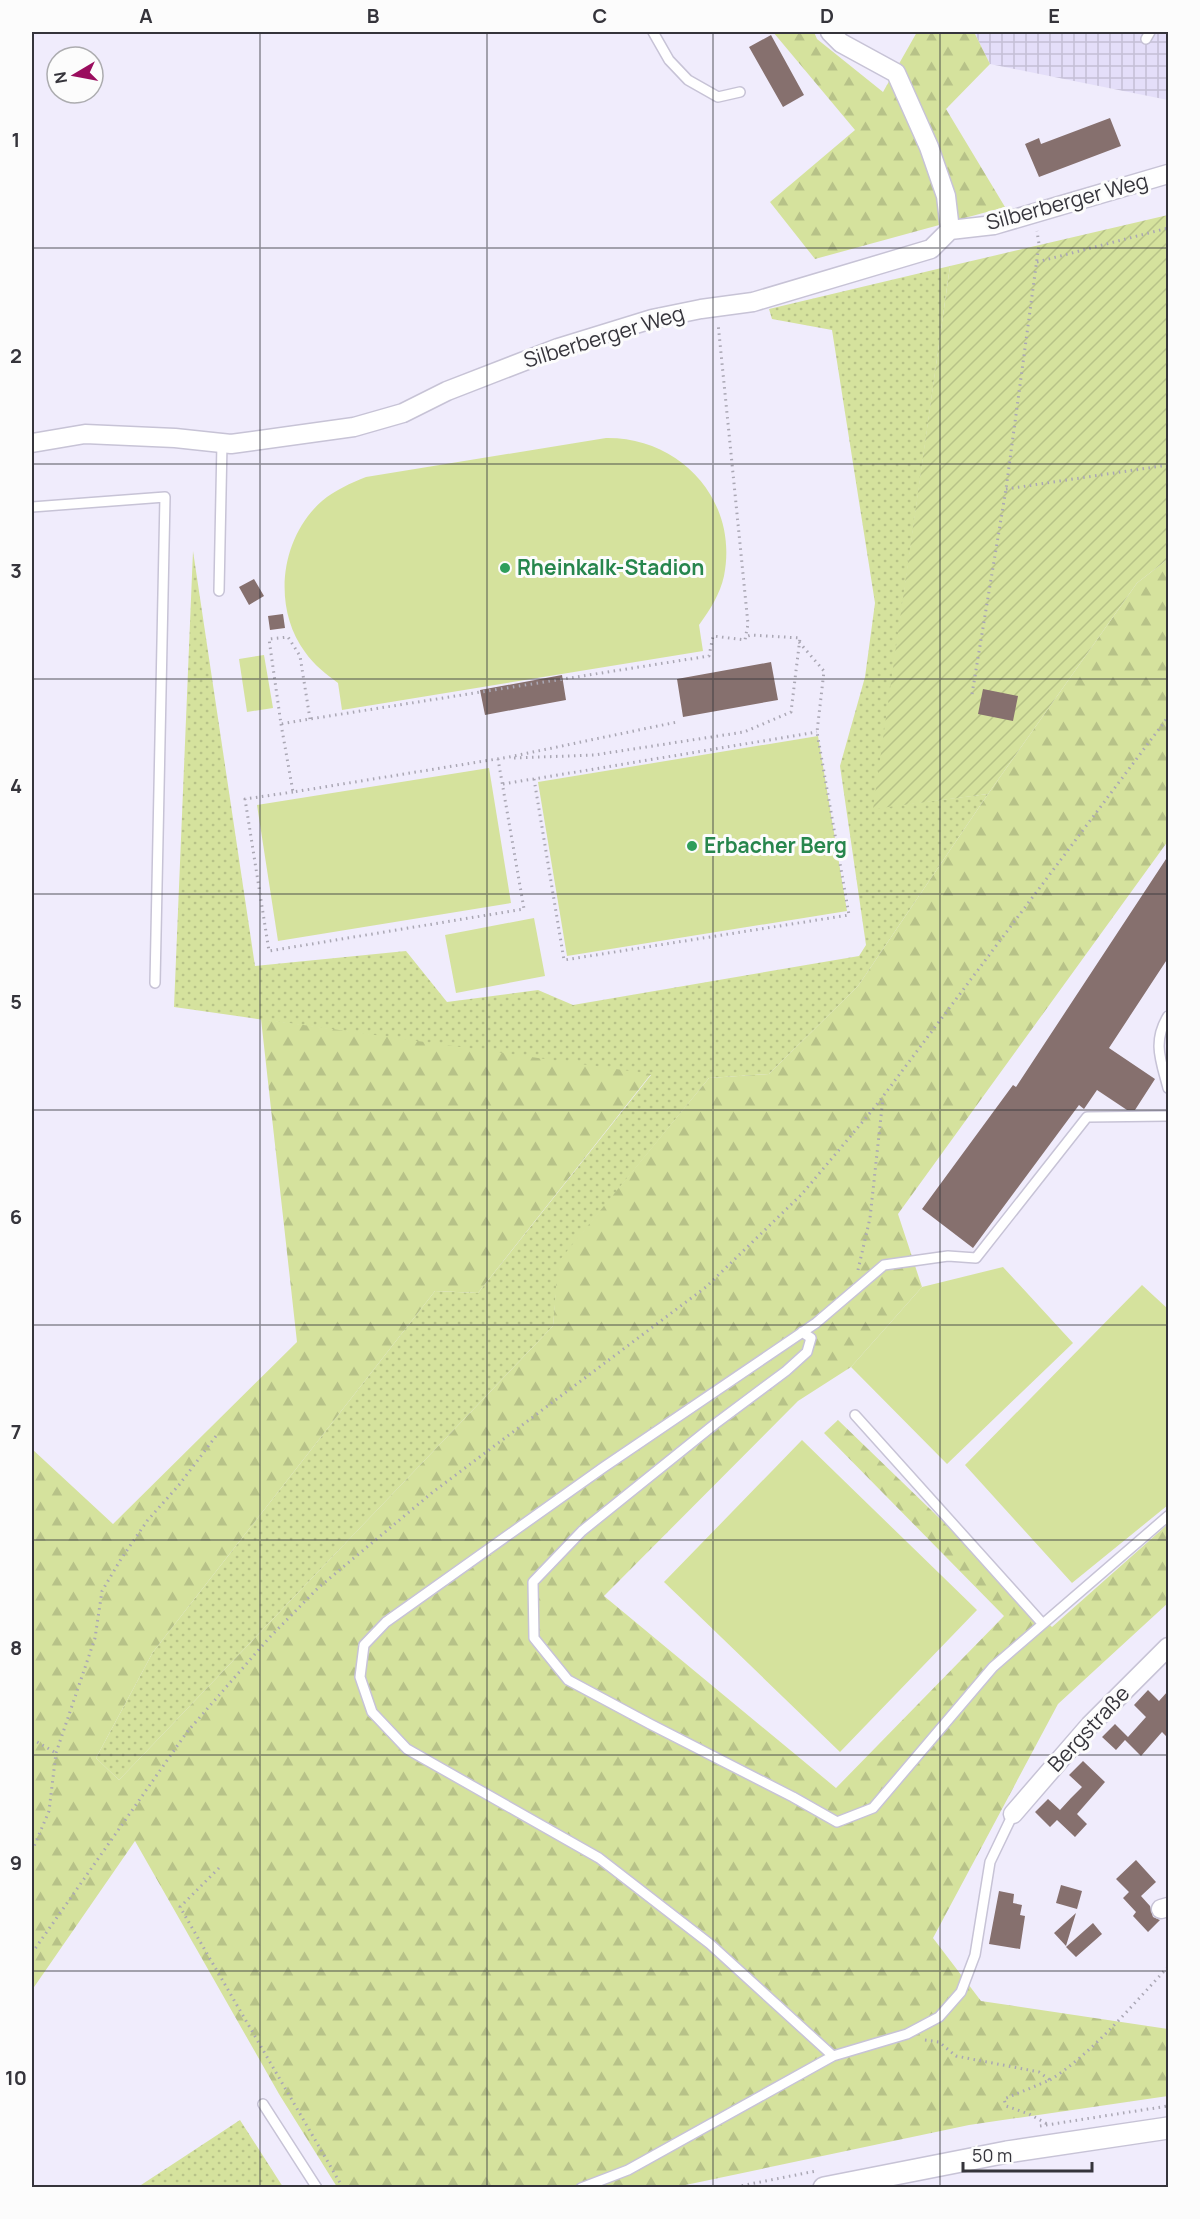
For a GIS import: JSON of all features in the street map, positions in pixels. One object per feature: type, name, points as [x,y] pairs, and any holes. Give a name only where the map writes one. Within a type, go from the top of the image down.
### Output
[{"type":"street","points":[[830,32],[841,43],[896,73],[929,147],[946,196],[951,230]]},
{"type":"street","name":"Silberberger Weg","points":[[32,443],[85,434],[163,437],[231,444],[354,428],[403,413],[447,391],[558,348],[652,319],[753,302],[931,249],[951,230],[994,225],[1168,174]]},
{"type":"street","name":"Bergstraße","points":[[1012,1814],[1090,1725],[1168,1647]]},
{"type":"street","points":[[824,2187],[1030,2148],[1168,2128]]},
{"type":"lane","points":[[653,32],[669,60],[688,80],[718,97],[740,92]]},
{"type":"lane","points":[[219,591],[222,443]]},
{"type":"lane","points":[[32,507],[165,497],[155,983]]},
{"type":"lane","points":[[1168,1016],[1158,1041],[1168,1088]]},
{"type":"lane","points":[[833,2056],[710,1944],[599,1858],[407,1749],[372,1712],[360,1677],[364,1645],[386,1622],[604,1467],[802,1332],[884,1265],[948,1256],[976,1258],[1087,1117],[1168,1116]]},
{"type":"lane","points":[[802,1332],[811,1338],[807,1352],[582,1531],[532,1582],[534,1638],[568,1680],[837,1822],[873,1808],[993,1667],[1168,1516]]},
{"type":"lane","points":[[855,1415],[1042,1623]]},
{"type":"lane","points":[[581,2187],[627,2170],[833,2056],[907,2034],[939,2017],[961,1992],[975,1954],[990,1862],[1012,1814]]},
{"type":"lane","points":[[263,2104],[317,2187]]},
{"type":"path","points":[[972,694],[1006,489],[1037,262],[1039,244],[1033,214]]},
{"type":"path","points":[[1037,262],[1168,228]]},
{"type":"path","points":[[716,307],[748,624],[746,638]]},
{"type":"path","points":[[1006,489],[1168,465]]},
{"type":"path","points":[[281,724],[710,656],[713,636],[745,640],[751,635],[800,638],[791,712],[744,732],[594,755],[504,758]]},
{"type":"path","points":[[293,792],[269,639],[288,637],[300,656],[310,719]]},
{"type":"path","points":[[534,778],[564,960],[849,915],[817,732],[824,671],[799,642]]},
{"type":"path","points":[[32,1953],[187,1732],[269,1638],[310,1596],[433,1492],[706,1287],[802,1194],[883,1097],[1168,717]]},
{"type":"path","points":[[498,759],[524,909],[269,951],[245,799],[504,758],[677,722]]},
{"type":"path","points":[[502,784],[817,732]]},
{"type":"path","points":[[852,1292],[870,1218],[883,1097]]},
{"type":"path","points":[[32,1851],[49,1811],[56,1753],[95,1638],[102,1591],[147,1521],[179,1485],[216,1436]]},
{"type":"path","points":[[32,1739],[56,1753]]},
{"type":"path","points":[[219,1868],[180,1907],[343,2187]]},
{"type":"path","points":[[1029,2114],[1006,2106],[1004,2099],[1050,2080],[1068,2068],[1168,1966]]},
{"type":"path","points":[[907,2034],[915,2038],[939,2042],[956,2056],[1039,2072],[1050,2080]]},
{"type":"shaded area","points":[[974,32],[1168,32],[1168,100],[990,64]]},
{"type":"green space","points":[[773,32],[814,32],[817,39],[883,92],[917,32],[974,32],[990,64],[946,109],[1005,207],[815,259],[770,202],[855,130]]},
{"type":"green space","points":[[1168,215],[1168,559],[1137,583],[988,794],[873,809],[950,266]]},
{"type":"green space","points":[[950,266],[874,808],[988,794],[858,986],[769,1074],[709,1078],[559,1262],[553,1326],[119,1780],[96,1758],[153,1652],[435,1291],[478,1293],[651,1075],[174,1007],[193,551],[255,966],[406,951],[447,1002],[538,990],[573,1005],[859,956],[866,945],[840,766],[865,677],[875,603],[832,330],[772,319],[769,309]]},
{"type":"green space","name":"Rheinkalk-Stadion","points":[[606,438],[633,441],[658,448],[680,461],[698,478],[713,499],[722,522],[726,548],[724,576],[720,589],[699,625],[703,651],[342,710],[338,683],[312,661],[295,634],[288,615],[285,594],[285,574],[289,553],[308,516],[322,501],[349,484],[366,477]]},
{"type":"green space","points":[[1168,559],[1168,841],[898,1214],[922,1287],[851,1367],[798,1401],[604,1596],[836,1788],[1004,1616],[824,1433],[838,1420],[1052,1627],[1168,1524],[1168,1603],[1058,1704],[933,1938],[981,2001],[1168,2029],[1168,2096],[969,2125],[676,2187],[337,2187],[279,2094],[135,1841],[32,1990],[32,1449],[113,1524],[297,1342],[261,1019],[651,1074],[478,1293],[435,1291],[153,1652],[96,1758],[119,1780],[553,1326],[558,1262],[709,1078],[769,1074],[858,986],[988,794],[1137,583]]},
{"type":"green space","points":[[264,655],[273,708],[247,712],[239,659]]},
{"type":"green space","name":"Erbacher Berg","points":[[818,736],[847,911],[567,956],[538,782]]},
{"type":"green space","points":[[489,768],[511,903],[278,941],[257,805]]},
{"type":"green space","points":[[534,918],[545,976],[456,993],[445,935]]},
{"type":"green space","points":[[1003,1267],[1073,1343],[947,1464],[851,1367],[922,1287]]},
{"type":"green space","points":[[1142,1285],[1168,1309],[1168,1505],[1072,1583],[965,1465]]},
{"type":"green space","points":[[802,1440],[977,1610],[840,1752],[664,1582]]},
{"type":"green space","points":[[240,2120],[283,2187],[138,2187]]},
{"type":"building","points":[[771,35],[804,95],[783,107],[749,47]]},
{"type":"building","points":[[1110,118],[1121,146],[1039,177],[1025,144],[1039,138],[1041,144]]},
{"type":"building","points":[[254,579],[264,596],[249,605],[239,587]]},
{"type":"building","points":[[283,614],[285,628],[270,630],[268,616]]},
{"type":"building","points":[[771,662],[778,700],[683,717],[677,679]]},
{"type":"building","points":[[562,675],[566,700],[485,715],[480,690]]},
{"type":"building","points":[[983,689],[1018,696],[1013,721],[978,714]]},
{"type":"building","points":[[1168,856],[1168,958],[1109,1048],[1155,1079],[1135,1110],[1127,1110],[1097,1090],[1084,1109],[1079,1105],[973,1248],[922,1209],[1013,1085],[1016,1087]]},
{"type":"building","points":[[1148,1690],[1159,1701],[1168,1691],[1168,1738],[1162,1732],[1141,1756],[1125,1740],[1116,1750],[1102,1737],[1115,1724],[1128,1737],[1146,1717],[1134,1705]]},
{"type":"building","points":[[1083,1761],[1105,1782],[1077,1814],[1087,1824],[1075,1837],[1057,1820],[1050,1827],[1035,1812],[1048,1799],[1060,1810],[1082,1787],[1069,1775]]},
{"type":"building","points":[[1136,1860],[1156,1882],[1141,1896],[1150,1906],[1153,1917],[1160,1920],[1148,1932],[1133,1916],[1136,1912],[1123,1898],[1129,1892],[1116,1879]]},
{"type":"building","points":[[1061,1885],[1082,1891],[1077,1909],[1056,1903]]},
{"type":"building","points":[[999,1891],[1014,1894],[1013,1903],[1022,1905],[1020,1915],[1025,1916],[1020,1949],[989,1944]]},
{"type":"building","points":[[1076,1913],[1066,1946],[1054,1933]]},
{"type":"building","points":[[1093,1923],[1102,1934],[1076,1957],[1066,1947]]},
{"type":"place","name":"Rheinkalk-Stadion","points":[[505,568]]},
{"type":"place","name":"Erbacher Berg","points":[[692,846]]}]
